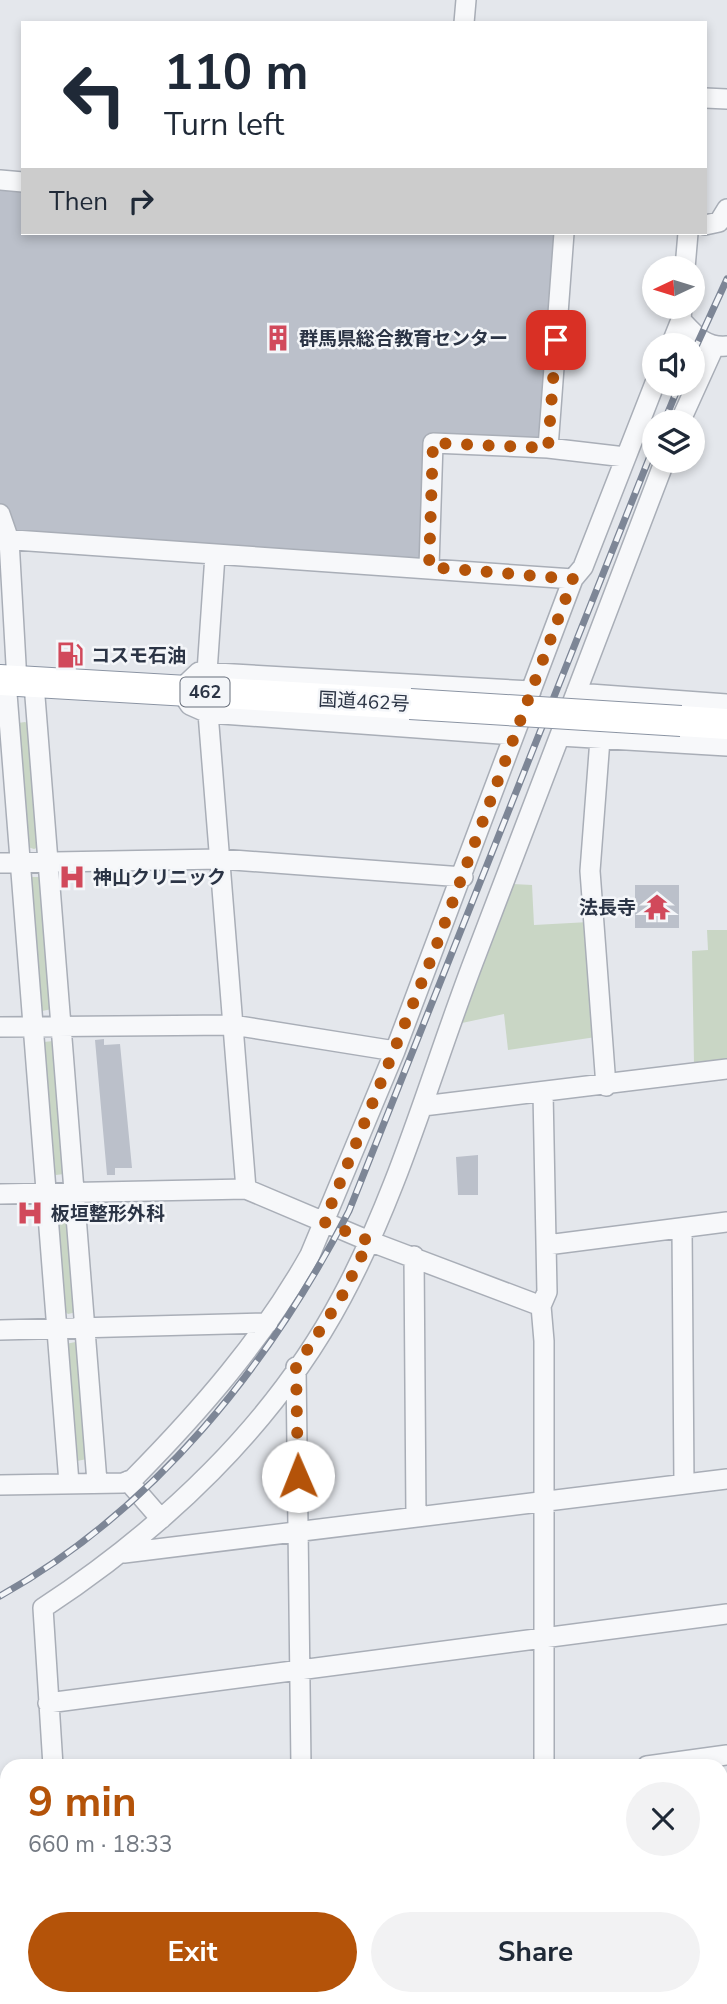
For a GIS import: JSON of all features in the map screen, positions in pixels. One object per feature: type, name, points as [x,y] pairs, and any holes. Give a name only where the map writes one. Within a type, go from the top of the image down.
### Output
[{"type":"highway","name":"国道462号","points":[[14,682],[727,724]]},
{"type":"street","points":[[464,21],[466,0]]},
{"type":"street","points":[[707,98],[727,99]]},
{"type":"street","points":[[0,180],[21,182]]},
{"type":"street","points":[[548,448],[564,235]]},
{"type":"street","points":[[686,256],[688,235]]},
{"type":"street","points":[[686,319],[699,339],[720,346],[686,410]]},
{"type":"street","points":[[0,1486],[128,1481],[188,1423],[268,1323],[310,1255],[316,1218],[395,1051],[463,877],[573,579],[583,567],[650,396]]},
{"type":"street","points":[[429,567],[433,443],[548,448],[625,457]]},
{"type":"street","points":[[52,1759],[43,1608],[124,1553],[198,1485],[256,1421],[296,1367],[341,1298],[369,1241],[423,1106],[469,973],[660,473]]},
{"type":"street","points":[[0,514],[14,682],[32,1026],[69,1483]]},
{"type":"street","points":[[4,539],[573,579]]},
{"type":"street","points":[[206,672],[215,555]]},
{"type":"street","points":[[514,735],[208,713],[191,705],[180,690],[200,672],[206,672],[531,691]]},
{"type":"street","points":[[14,682],[50,863],[88,1330],[97,1482]]},
{"type":"street","points":[[576,694],[727,704]]},
{"type":"street","points":[[208,713],[246,1189]]},
{"type":"street","points":[[560,736],[727,746]]},
{"type":"street","points":[[600,739],[590,871],[606,1086]]},
{"type":"street","points":[[0,863],[220,859],[463,877]]},
{"type":"street","points":[[0,1027],[233,1025],[395,1051]]},
{"type":"street","points":[[423,1106],[606,1086],[727,1069]]},
{"type":"street","points":[[544,1093],[547,1245],[547,1292],[541,1306],[544,1341],[544,1759]]},
{"type":"street","points":[[0,1194],[246,1189],[369,1241],[541,1306]]},
{"type":"street","points":[[547,1245],[727,1222]]},
{"type":"street","points":[[682,1228],[684,1484]]},
{"type":"street","points":[[414,1256],[416,1517]]},
{"type":"street","points":[[0,1330],[88,1330],[268,1323]]},
{"type":"street","points":[[296,1367],[301,1759]]},
{"type":"street","points":[[124,1553],[727,1479]]},
{"type":"street","points":[[128,1481],[161,1519]]},
{"type":"street","points":[[48,1703],[727,1615]]},
{"type":"street","points":[[698,1759],[727,1755]]},
{"type":"green space","points":[[18,723],[31,725],[39,847],[34,849],[28,847]]},
{"type":"green space","points":[[32,877],[41,877],[52,1009],[42,1011],[38,1005],[29,882]]},
{"type":"green space","points":[[513,884],[532,885],[534,925],[589,922],[596,1037],[508,1050],[504,1014],[462,1023]]},
{"type":"green space","points":[[707,930],[727,930],[727,1060],[694,1064],[692,951],[708,950]]},
{"type":"green space","points":[[53,1041],[64,1174],[56,1175],[50,1170],[44,1042]]},
{"type":"green space","points":[[70,1212],[77,1312],[68,1314],[62,1309],[54,1220],[58,1214]]},
{"type":"green space","points":[[80,1341],[87,1459],[77,1461],[66,1344]]},
{"type":"building","name":"群馬県総合教育センター","points":[[0,180],[21,182],[21,235],[564,235],[548,448],[433,443],[429,567],[9,540],[0,512]]},
{"type":"building","name":"法長寺","points":[[635,885],[679,885],[679,928],[635,928]]},
{"type":"building","points":[[104,1039],[104,1045],[120,1044],[132,1168],[115,1168],[115,1175],[107,1175],[95,1040]]},
{"type":"building","points":[[478,1155],[478,1195],[458,1195],[456,1157]]},
{"type":"railway","points":[[702,333],[727,279]]},
{"type":"railway","points":[[669,410],[675,396]]},
{"type":"railway","points":[[0,1596],[56,1561],[108,1521],[157,1477],[202,1429],[244,1378],[317,1269],[349,1211],[643,473]]},
{"type":"place","name":"群馬県総合教育センター","points":[[278,338]]},
{"type":"place","name":"コスモ石油","points":[[70,655]]},
{"type":"place","name":"神山クリニック","points":[[72,877]]},
{"type":"place","name":"法長寺","points":[[657,907]]},
{"type":"place","name":"板垣整形外科","points":[[30,1213]]},
{"type":"route","points":[[298,1476],[296,1367],[330,1318],[369,1241],[324,1222],[434,952],[573,579],[429,567],[433,443],[548,448],[556,340]]}]
